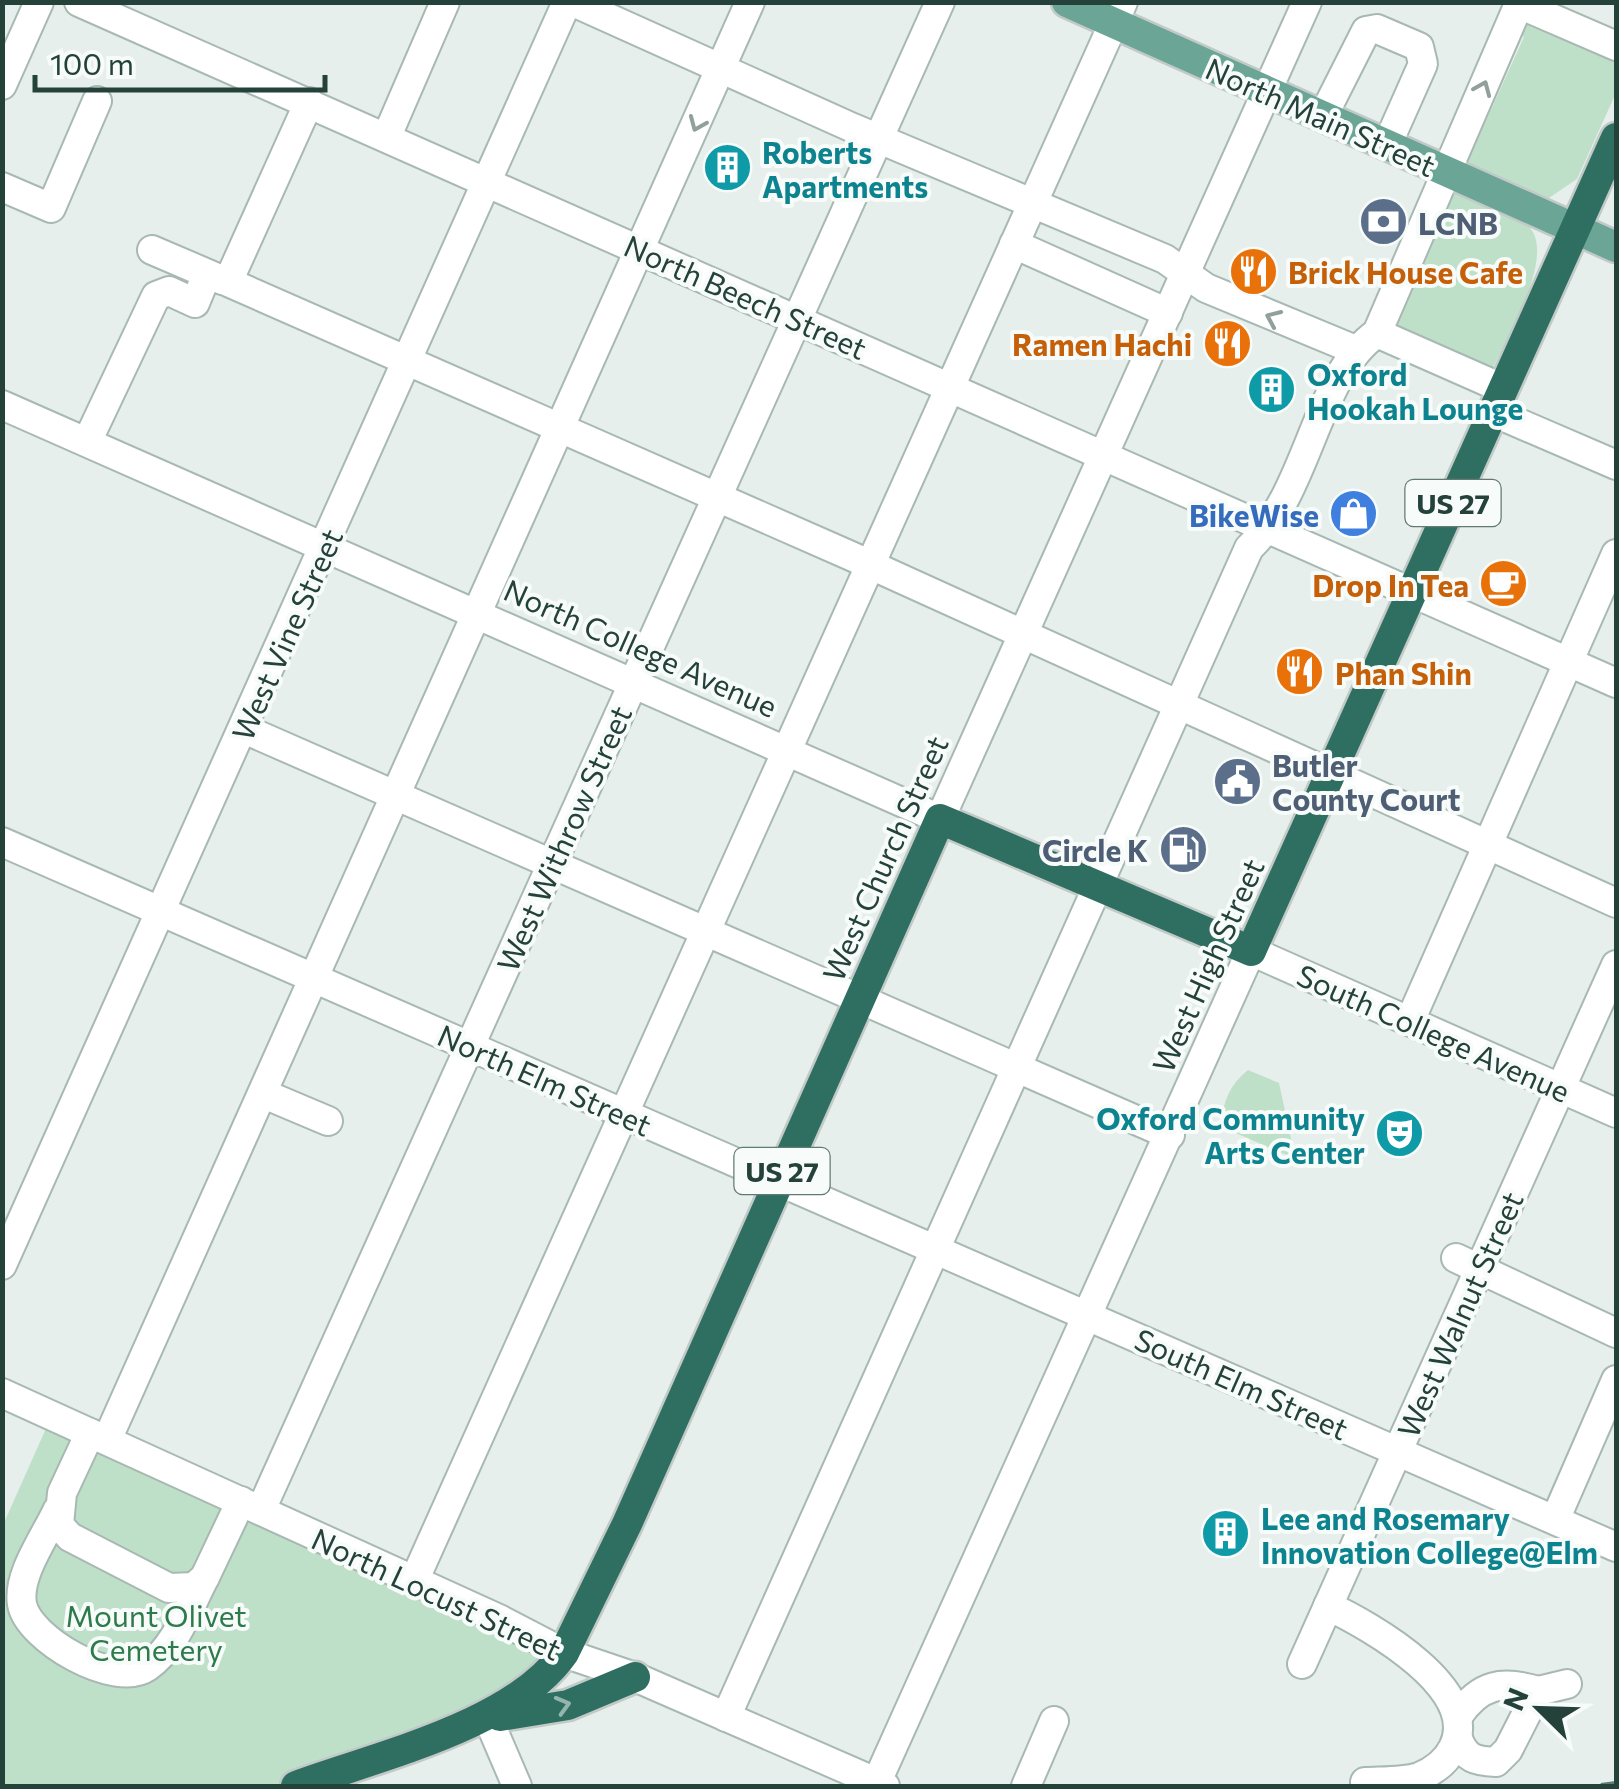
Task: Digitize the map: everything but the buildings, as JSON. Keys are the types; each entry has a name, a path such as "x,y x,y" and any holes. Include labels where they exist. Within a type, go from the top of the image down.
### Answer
{"highway":[{"name":"US 27","path":"1576,229 1616,138"},
{"name":"West High Street","path":"1251,951 1576,229"},
{"name":"North College Avenue","path":"940,819 1101,884 1251,951"},
{"name":"West Church Street","path":"564,1653 627,1524 940,819"},
{"name":"US 27","path":"296,1786 512,1705 564,1653"},
{"path":"487,1716 521,1716 568,1705 636,1677"}],"main road":[{"name":"North Main Street","path":"1067,2 1118,13 1268,92 1616,247"}],"street":[{"path":"2,85 40,2"},
{"name":"North Beech Street","path":"79,2 490,181 1616,684"},
{"path":"387,136 445,2"},
{"path":"570,2 878,139 1032,201 1196,280 1353,349"},
{"name":"West Vine Street","path":"2,1265 570,2"},
{"path":"205,1577 194,1587 169,1588 70,1537 59,1525 57,1511 99,1437 264,1094 750,2"},
{"name":"West Withrow Street","path":"57,1511 24,1582 21,1600 27,1619 40,1635 102,1670 143,1670 166,1652 205,1577 251,1506 470,1046 940,2"},
{"name":"West Church Street","path":"940,819 1168,313 1196,280 1307,2"},
{"path":"726,1717 1250,548 1268,530 1353,349 1376,333 1518,3 1616,46"},
{"path":"414,1581 1118,13"},
{"path":"1323,116 1366,30 1377,29 1420,46 1422,64 1388,145"},
{"path":"2,187 50,208 97,101"},
{"path":"87,442 156,296 168,291 195,303 218,278 309,102"},
{"path":"1014,244 1168,313"},
{"path":"152,250 1024,634 1616,903"},
{"path":"1376,333 1616,464"},
{"name":"North College Avenue","path":"2,405 326,544 940,819"},
{"path":"1410,1021 1571,664 1616,554"},
{"path":"244,729 1170,1135"},
{"name":"North Elm Street","path":"2,842 1087,1316"},
{"name":"South College Avenue","path":"1251,951 1616,1113"},
{"name":"West High Street","path":"879,1785 1251,951"},
{"name":"West Walnut Street","path":"1302,1664 1397,1452 1467,1264 1560,1088 1616,965"},
{"path":"264,1094 328,1121"},
{"path":"1467,1264 1616,1333"},
{"name":"South Elm Street","path":"1087,1316 1616,1547"},
{"path":"1554,1520 1616,1380"},
{"name":"North Locust Street","path":"2,1393 564,1653 636,1677 879,1785"},
{"path":"1328,1606 1395,1645 1451,1696 1463,1752 1475,1761 1496,1762 1508,1750 1538,1691"},
{"path":"1366,1782 1418,1777 1446,1762 1472,1695 1494,1684 1538,1691 1567,1684"},
{"path":"487,1716 518,1786"},
{"path":"1026,1786 1054,1720"}],"green space":[{"path":"1525,20 1616,55 1616,93 1577,179 1549,198 1462,162 1468,149 1474,147 1524,37 1518,33"},
{"path":"1456,191 1511,215 1527,225 1535,237 1537,254 1527,296 1492,370 1396,336 1391,317 1398,320 1445,214 1439,208 1446,194"},
{"path":"1248,1070 1279,1083 1293,1148 1289,1156 1222,1127 1228,1095"},
{"name":"Mount Olivet Cemetery","path":"52,1415 564,1653 550,1672 296,1786 3,1786 3,1525"}],"railway":[{"path":"1601,1786 1616,1784"}],"place":[{"name":"Roberts Apartments","path":"727,168"},
{"name":"LCNB","path":"1383,222"},
{"name":"Brick House Cafe","path":"1253,271"},
{"name":"Ramen Hachi","path":"1227,343"},
{"name":"Oxford Hookah Lounge","path":"1272,390"},
{"name":"BikeWise","path":"1354,514"},
{"name":"Drop In Tea","path":"1504,584"},
{"name":"Phan Shin","path":"1300,672"},
{"name":"Butler County Court","path":"1237,781"},
{"name":"Circle K","path":"1183,849"},
{"name":"Oxford Community Arts Center","path":"1400,1134"},
{"name":"Lee and Rosemary Innovation College@Elm","path":"1226,1534"}]}
